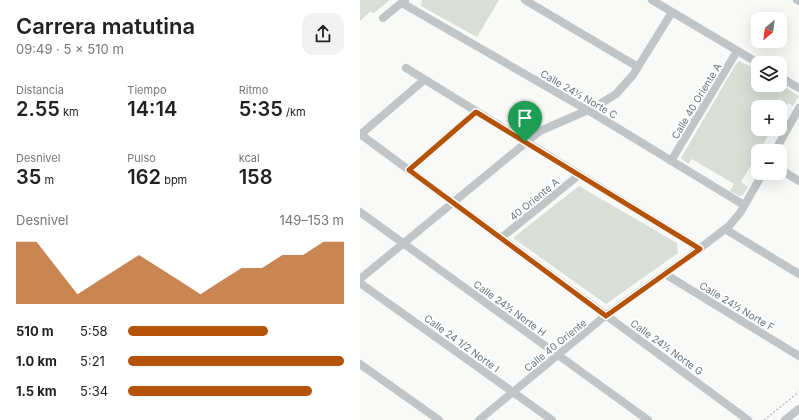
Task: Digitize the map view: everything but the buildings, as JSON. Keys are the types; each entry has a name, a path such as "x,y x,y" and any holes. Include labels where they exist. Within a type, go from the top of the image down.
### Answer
{"street":[{"path":"525,0 638,67"},
{"path":"652,0 751,60"},
{"path":"383,18 404,1"},
{"name":"Calle 24½ Norte C","path":"404,1 744,205"},
{"path":"360,279 540,131 588,111 616,94 638,67 672,12"},
{"name":"Calle 40 Oriente A","path":"671,161 737,51"},
{"path":"406,68 700,249"},
{"path":"360,135 424,80"},
{"path":"787,81 799,88"},
{"path":"779,144 799,108"},
{"path":"409,170 476,112"},
{"name":"Calle 24½ Norte G","path":"360,135 748,420"},
{"path":"787,173 799,181"},
{"name":"40 Oriente A","path":"501,238 579,175"},
{"name":"Calle 40 Oriente","path":"479,420 606,316 700,249 725,229 733,222 759,180"},
{"name":"Calle 24½ Norte H","path":"360,212 648,420"},
{"path":"725,229 799,274"},
{"name":"Calle 24½ Norte F","path":"665,274 799,356"},
{"name":"Calle 24 1/2 Norte I","path":"360,283 552,420"},
{"path":"360,364 438,420"},
{"path":"785,420 799,409"}],"path":[{"path":"764,420 799,392"}],"shaded area":[{"path":"360,0 390,0 374,13 370,12 360,21"},
{"path":"422,0 499,0 477,37 421,6"},
{"path":"739,61 751,67 751,92 787,92 787,88 799,96 793,106 788,103 787,105 787,100 751,100 751,136 768,136 763,144 751,144 751,165 741,182 748,187 743,195 740,196 730,191 734,184 692,159 688,164 681,158"},
{"path":"579,186 677,243 678,253 606,304 513,238"}],"route":[{"path":"476,112 525,142 700,249 606,316 409,170 476,112"}]}
